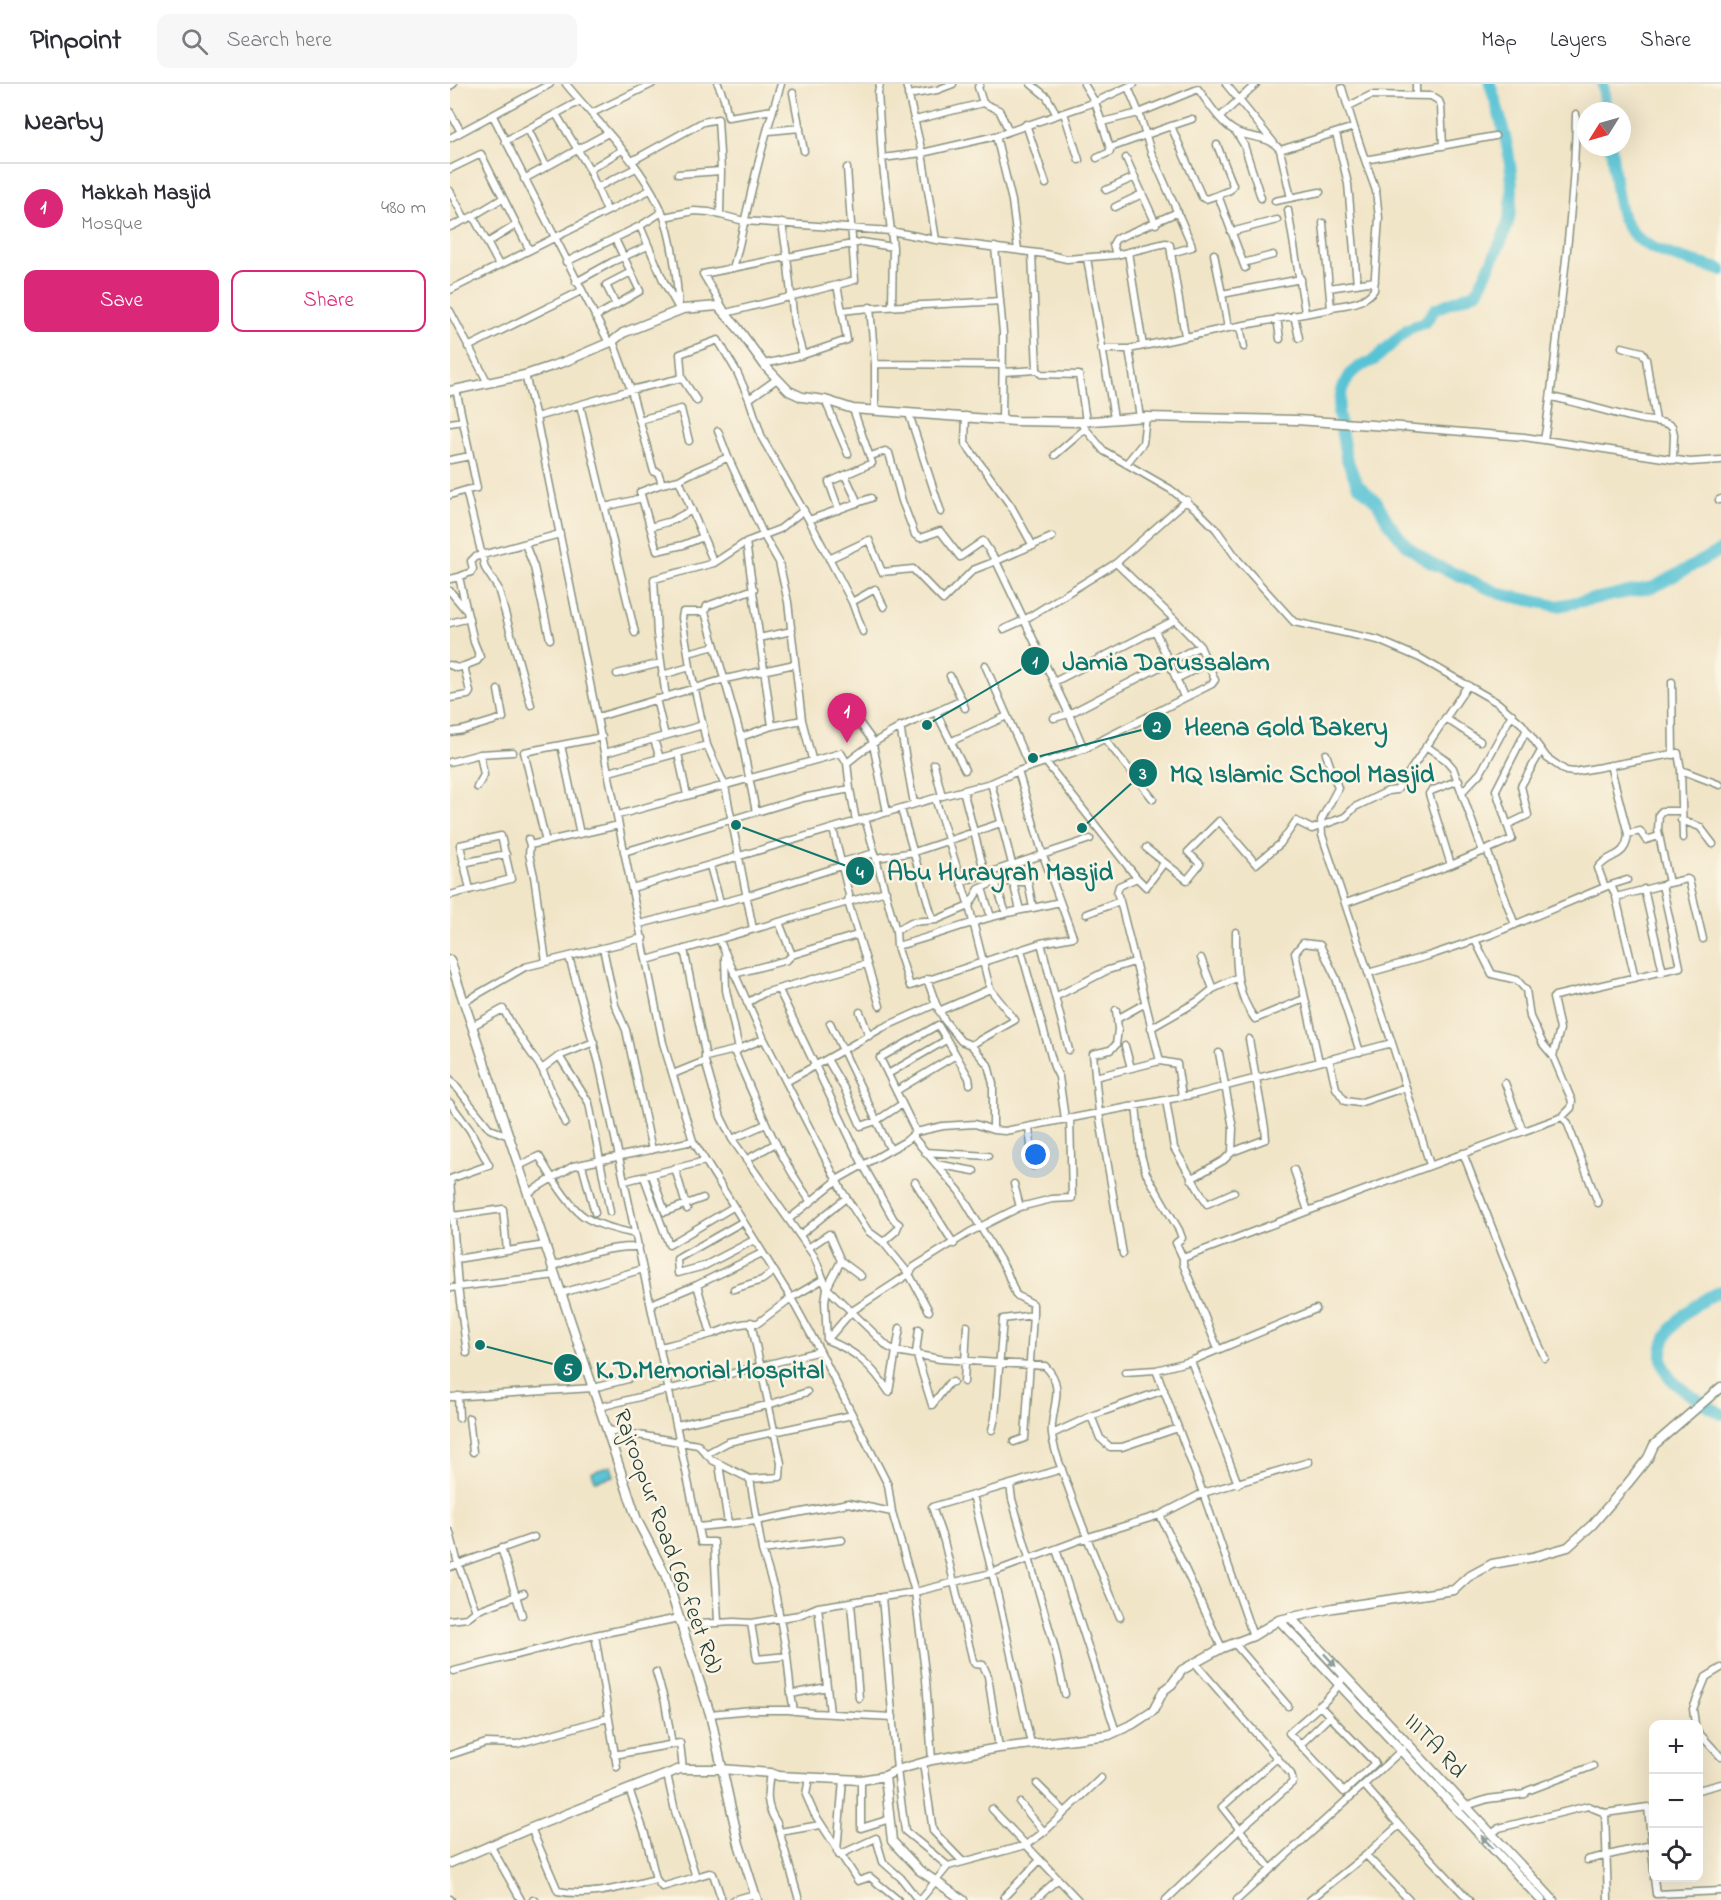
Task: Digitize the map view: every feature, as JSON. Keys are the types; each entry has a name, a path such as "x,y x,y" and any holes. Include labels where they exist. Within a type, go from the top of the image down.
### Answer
{"street":[{"path":"450,138 550,84"},
{"path":"566,84 634,165 663,215 677,282 679,310"},
{"path":"592,113 652,84"},
{"path":"718,84 728,117 773,110"},
{"path":"733,268 781,84"},
{"path":"880,84 878,92 882,158 893,247 892,306"},
{"path":"906,84 922,153 936,240"},
{"path":"908,95 937,90 953,84"},
{"path":"980,84 978,87 983,103"},
{"path":"1084,84 1095,102 1110,148 1110,152 1097,158"},
{"path":"1227,84 1281,150 1291,198"},
{"path":"1220,117 1256,84"},
{"path":"1416,84 1416,95"},
{"path":"1032,85 1047,97 1060,114 1079,160"},
{"path":"882,158 922,153 996,136 1095,102 1131,86 1150,152 1192,248 1172,253"},
{"path":"1102,122 1139,113 1200,87 1220,117 1235,131 1244,145 1261,198"},
{"path":"1101,349 1129,349 1305,312 1327,310 1332,306 1361,302 1368,298 1374,290 1375,281 1379,218 1376,191 1342,88"},
{"path":"794,93 804,151"},
{"path":"1349,106 1371,95 1431,96 1439,101 1443,146"},
{"path":"505,141 580,101"},
{"path":"915,120 983,103 999,110 1009,131"},
{"path":"450,112 461,132"},
{"path":"556,114 589,170 607,212"},
{"path":"1544,440 1551,397 1570,216 1576,114"},
{"path":"493,116 576,282 611,342 631,390 654,472 658,472 662,484"},
{"path":"596,188 703,122 718,119 721,171 720,215"},
{"path":"1110,148 1192,119"},
{"path":"1026,124 1046,184"},
{"path":"1171,126 1202,197 1206,199 1230,190 1233,185 1217,146"},
{"path":"1281,150 1354,127"},
{"path":"769,131 800,128"},
{"path":"528,129 546,166"},
{"path":"1235,131 1274,142"},
{"path":"524,179 608,133"},
{"path":"1336,133 1348,184 1357,284"},
{"path":"996,136 1012,201 1018,250"},
{"path":"1365,160 1496,136"},
{"path":"589,170 622,150"},
{"path":"450,169 481,154 529,249"},
{"path":"1126,158 1156,224"},
{"path":"726,313 855,280 847,168"},
{"path":"678,174 721,171"},
{"path":"1106,190 1135,177"},
{"path":"450,290 650,190"},
{"path":"450,191 465,219"},
{"path":"1275,201 1320,192"},
{"path":"1115,207 1142,194"},
{"path":"1218,195 1244,266 1274,255"},
{"path":"450,227 503,198"},
{"path":"1288,210 1305,312"},
{"path":"566,262 663,215 694,211 744,221 891,231 936,240 1018,250 1067,259 1116,255 1166,243 1170,245 1172,253 1185,336"},
{"path":"1116,255 1113,244 1116,239 1156,224 1178,212"},
{"path":"473,216 499,265"},
{"path":"1231,232 1277,220"},
{"path":"782,223 794,323 803,355"},
{"path":"1323,223 1332,306"},
{"path":"487,243 516,225"},
{"path":"640,226 664,282 679,310"},
{"path":"595,317 640,291 615,239"},
{"path":"893,247 862,242 703,274 726,313 764,364 789,391 802,397 825,400 853,409 1084,424 1113,418 1143,417 1296,420 1463,431 1544,440 1690,462 1721,460"},
{"path":"576,282 648,246"},
{"path":"995,247 1002,333 1002,420"},
{"path":"1128,252 1143,346"},
{"path":"1032,253 1037,370"},
{"path":"1214,254 1228,328"},
{"path":"1088,258 1113,418"},
{"path":"616,304 606,285 631,272"},
{"path":"1222,294 1301,279"},
{"path":"1329,288 1375,281"},
{"path":"764,364 803,355 847,340 837,285"},
{"path":"468,347 581,291"},
{"path":"842,311 870,307 999,301"},
{"path":"450,495 477,488 462,421 452,390 525,375 611,342 623,333 679,310 718,306 726,313"},
{"path":"870,307 875,364 875,411"},
{"path":"450,311 488,383"},
{"path":"1294,315 1299,338"},
{"path":"1277,318 1280,339"},
{"path":"1240,326 1244,347"},
{"path":"697,401 682,378 680,354 718,340 737,372 762,438 804,510 852,602 863,632"},
{"path":"1622,347 1642,352 1646,359 1656,421"},
{"path":"1126,464 1143,443 1143,417 1129,349"},
{"path":"875,364 1037,370 1041,374 1079,375 1084,424 1104,451 1187,500 1216,529 1238,560 1294,622 1378,640 1420,658 1468,685 1512,714 1547,759 1570,772 1679,754 1683,838"},
{"path":"525,375 536,417 584,659 598,717 663,1043 693,1142 791,1298 888,1485 892,1512 915,1592 926,1680 932,1760"},
{"path":"536,417 682,378"},
{"path":"749,399 777,378"},
{"path":"1551,397 1588,404 1641,420 1666,422 1672,426 1674,434 1673,460"},
{"path":"825,400 848,454"},
{"path":"580,405 635,633"},
{"path":"639,420 681,409 688,441"},
{"path":"839,510 829,482 872,464 853,409"},
{"path":"909,414 941,512"},
{"path":"966,416 965,443 1011,507 1034,546"},
{"path":"450,423 462,421"},
{"path":"1055,455 1084,424"},
{"path":"718,431 764,536 779,562 792,631 802,720 812,759"},
{"path":"871,456 885,451 889,453 902,501 915,535 920,538 940,531 960,557 983,541 996,561 1083,748"},
{"path":"450,460 470,456"},
{"path":"703,537 683,545 657,551 640,492 679,480 698,469 728,457"},
{"path":"845,475 858,503"},
{"path":"679,480 714,563"},
{"path":"465,490 485,568 498,588 531,705"},
{"path":"605,507 642,498"},
{"path":"809,520 871,498"},
{"path":"1004,629 1024,620 1116,564 1187,500"},
{"path":"650,527 671,521 692,510"},
{"path":"666,697 657,634 654,579 714,563 746,542 780,529 804,510"},
{"path":"450,579 471,572 471,561 475,557 482,557 560,534"},
{"path":"829,559 869,540 882,572 914,569 943,600 973,570 1052,537"},
{"path":"746,542 772,726"},
{"path":"525,544 534,567 550,639"},
{"path":"632,888 992,783 1029,766 1105,739 1214,682 1200,646 1116,564"},
{"path":"450,665 457,668 480,660 459,577"},
{"path":"754,589 707,606 705,612 741,737 756,812"},
{"path":"852,602 875,589 884,608"},
{"path":"450,591 468,615"},
{"path":"705,612 683,612 682,618 707,745 725,786 753,929"},
{"path":"450,623 468,615"},
{"path":"1054,682 1174,620"},
{"path":"1155,630 1184,697"},
{"path":"759,638 792,631"},
{"path":"688,653 715,646"},
{"path":"1054,718 1069,714 1200,646"},
{"path":"617,674 661,663"},
{"path":"1176,679 1208,663"},
{"path":"598,717 725,679 795,664"},
{"path":"985,665 1029,766"},
{"path":"450,698 470,694 464,666"},
{"path":"662,675 690,667"},
{"path":"950,676 966,708"},
{"path":"1672,682 1673,755"},
{"path":"1146,848 1187,880 1200,864 1188,852 1219,821 1256,864 1280,844 1296,821 1312,829 1345,817 1355,807 1388,791 1397,790 1468,685"},
{"path":"450,732 503,718 498,690"},
{"path":"656,699 665,736"},
{"path":"847,763 872,743 900,726 962,700"},
{"path":"936,712 965,770"},
{"path":"1463,791 1477,779 1512,714"},
{"path":"952,741 1007,716"},
{"path":"1445,718 1480,741"},
{"path":"741,737 772,726 802,720"},
{"path":"858,721 872,740 887,812"},
{"path":"605,753 703,725"},
{"path":"900,726 914,804"},
{"path":"1346,903 1511,841 1512,837 1496,793 1496,787 1526,731"},
{"path":"546,842 524,752 602,737"},
{"path":"1105,739 1153,799"},
{"path":"654,740 660,758"},
{"path":"561,745 580,834"},
{"path":"609,772 707,745"},
{"path":"1426,746 1450,763 1459,780 1515,924"},
{"path":"1507,825 1528,815 1521,786 1541,751"},
{"path":"450,762 480,754 513,752"},
{"path":"618,815 725,786 812,759 841,753 847,763 856,821"},
{"path":"477,787 484,775 480,754"},
{"path":"678,754 687,795"},
{"path":"1326,754 1338,788 1321,820 1322,836 1392,1043 1430,1165"},
{"path":"1045,761 1146,887 1164,862"},
{"path":"934,764 947,840 969,906 990,989 1015,1020 971,1046"},
{"path":"1610,765 1628,834 1624,850 1599,866 1616,897 1635,978"},
{"path":"1681,770 1720,785"},
{"path":"865,819 886,891 896,931 897,946 910,986 1021,950 1073,937 1043,855 1018,771"},
{"path":"1451,865 1429,794 1431,791 1459,780"},
{"path":"992,783 1012,864"},
{"path":"624,852 803,798 850,789"},
{"path":"963,790 986,874"},
{"path":"901,809 933,920"},
{"path":"1553,1056 1560,1029 1555,1010 1555,996 1680,967 1659,836 1660,813 1681,811"},
{"path":"1681,820 1700,827 1713,844"},
{"path":"640,924 747,896 841,864 875,856 914,852 1001,823"},
{"path":"546,962 529,842 546,842 619,825"},
{"path":"833,829 849,894 848,902 880,1006"},
{"path":"1628,834 1640,831 1646,840 1659,836"},
{"path":"450,895 470,890 511,879 501,836 460,845 470,890"},
{"path":"962,882 1089,839"},
{"path":"463,863 507,855"},
{"path":"710,866 720,902"},
{"path":"1137,878 1119,886 1117,893 1160,1061"},
{"path":"1616,897 1687,879 1704,939"},
{"path":"1368,973 1475,940 1627,880"},
{"path":"896,931 910,922 933,920 969,906 973,897 982,888 995,882 1028,882 1033,908"},
{"path":"995,882 1006,913"},
{"path":"1013,882 1020,910"},
{"path":"982,888 991,917"},
{"path":"1644,890 1663,972"},
{"path":"647,960 886,891"},
{"path":"1086,914 1120,901"},
{"path":"897,946 933,937 991,917 1060,902"},
{"path":"779,922 792,955"},
{"path":"1236,932 1236,978 1248,1010 1255,1019 1304,999"},
{"path":"734,974 787,960 792,955 857,935"},
{"path":"464,1002 525,967 643,938"},
{"path":"719,939 764,1039 846,1198 868,1232 883,1242 909,1274 929,1311"},
{"path":"1183,1258 1562,1117 1571,1108 1572,1101 1553,1056 1543,1044 1530,1017 1526,990 1517,980 1492,974 1475,940"},
{"path":"1319,1062 1296,953 1299,946 1304,943 1320,945 1336,978 1360,1052"},
{"path":"1041,944 1069,1050"},
{"path":"603,948 615,1005 626,1030 652,1150"},
{"path":"684,950 705,1061 721,1116 732,1139 814,1256 827,1288 888,1347 896,1351 965,1361 1045,1366 1052,1372 1058,1395 1052,1434 1085,1538 1120,1617"},
{"path":"827,1340 852,1311 981,1226 1020,1207 1052,1199 1072,1197 1068,1119 1059,1077 1054,1067 1021,950"},
{"path":"725,956 726,990 739,1048"},
{"path":"569,957 594,1041 701,1542 714,1542 718,1622"},
{"path":"1201,958 1213,988"},
{"name":"Rajroopur Road (60 feet Rd)","path":"450,960 454,984 464,1002 638,1520 665,1574 681,1622 710,1714 739,1844 756,1897"},
{"path":"1055,997 1108,970 1134,962"},
{"path":"747,1003 764,993 866,964"},
{"path":"1151,1028 1198,1001 1213,988 1236,978"},
{"path":"927,979 938,1008 961,1041 971,1046 988,1065 993,1084 993,1130"},
{"path":"786,1082 869,1036 990,989"},
{"path":"779,990 863,1165 894,1220 899,1224 896,1231 883,1242"},
{"path":"1117,1019 1144,1004"},
{"path":"472,1026 503,1009 542,1069 566,1123"},
{"path":"1116,1010 1116,1045 1110,1050 1093,1054 1098,1113 1123,1254"},
{"path":"860,1012 869,1036"},
{"path":"830,1023 890,1149"},
{"path":"970,1084 969,1078 938,1025 880,1058 915,1135 925,1151 959,1191 1006,1270 1016,1294 1033,1304 1025,1438 1014,1442"},
{"path":"674,1074 705,1061 706,1057 764,1039"},
{"path":"1191,1179 1224,1160 1232,1152 1266,1139 1249,1039"},
{"path":"888,1074 946,1040"},
{"path":"542,1069 559,1056 594,1041"},
{"path":"789,1219 837,1180 915,1135 943,1126 975,1124 1005,1131 1029,1127 1166,1100 1392,1043"},
{"path":"1125,1046 1131,1068"},
{"path":"739,1048 735,1053 766,1124 797,1183 811,1202"},
{"path":"1219,1053 1233,1128 1232,1152"},
{"path":"896,1091 956,1055"},
{"path":"559,1056 589,1103 610,1212"},
{"path":"827,1059 845,1090 861,1126 876,1121 902,1104"},
{"path":"1329,1059 1336,1088 1345,1101 1359,1103 1406,1087"},
{"path":"1095,1077 1160,1061 1177,1064 1182,1096"},
{"path":"450,1079 490,1129 509,1137"},
{"path":"1505,1083 1523,1131"},
{"path":"1166,1100 1174,1148 1207,1204 1234,1192"},
{"path":"1136,1105 1141,1155 1146,1173 1179,1230 1182,1238 1176,1243 1218,1348"},
{"path":"451,1106 470,1130 489,1165 450,1179 458,1287 466,1353"},
{"path":"1562,1117 1568,1122 1598,1203"},
{"path":"732,1139 766,1124"},
{"path":"1029,1127 1033,1166"},
{"path":"528,1193 573,1166 693,1142"},
{"path":"746,1160 776,1143"},
{"path":"925,1151 988,1156"},
{"path":"1463,1153 1529,1323 1545,1358"},
{"path":"519,1166 539,1156 552,1179 584,1217 635,1234"},
{"path":"624,1181 705,1161"},
{"path":"936,1164 974,1171"},
{"path":"582,1165 595,1213"},
{"path":"675,1168 687,1207"},
{"path":"1294,1170 1308,1211"},
{"path":"652,1174 665,1212 687,1207 703,1197"},
{"path":"644,1176 669,1245 733,1207"},
{"path":"915,1182 954,1244"},
{"path":"1014,1184 1020,1207"},
{"path":"800,1235 846,1198"},
{"path":"453,1216 503,1209 507,1251"},
{"path":"742,1222 676,1259 678,1273 704,1266 753,1240"},
{"path":"808,1248 829,1234 841,1261 861,1276"},
{"path":"456,1259 546,1245"},
{"path":"553,1266 604,1249 622,1246 639,1247"},
{"path":"651,1304 697,1285 762,1252"},
{"path":"827,1340 825,1302 827,1288 841,1261"},
{"path":"562,1293 643,1269"},
{"path":"734,1289 762,1280 774,1271"},
{"path":"450,1288 556,1275"},
{"path":"660,1347 711,1334 732,1326 758,1323 791,1298 822,1280"},
{"path":"697,1285 711,1334"},
{"path":"1125,1372 1156,1370 1191,1360 1316,1309"},
{"path":"992,1430 995,1418 1003,1319 1033,1315"},
{"path":"608,1430 698,1445 712,1460 750,1479 780,1477 781,1462 751,1322"},
{"path":"964,1382 967,1326"},
{"path":"827,1340 848,1348 874,1369 889,1392 900,1328"},
{"path":"919,1329 915,1353 932,1405 949,1383 953,1382"},
{"path":"600,1407 820,1351"},
{"path":"1191,1360 1238,1484"},
{"path":"1156,1370 1203,1493 1252,1636"},
{"path":"450,1397 593,1388 628,1379"},
{"path":"450,1863 531,1828 683,1769 722,1769 770,1773 778,1776 861,1780 885,1776 897,1770 932,1760 999,1748 1109,1735 1134,1724 1153,1711 1164,1690 1172,1684 1182,1670 1222,1648 1252,1636 1279,1620 1333,1608 1454,1590 1468,1577 1492,1564 1533,1557 1568,1547 1593,1524 1628,1483 1648,1458 1654,1445 1721,1387"},
{"path":"1052,1434 1091,1416 1164,1390"},
{"path":"677,1425 768,1404 807,1392"},
{"path":"458,1396 459,1418"},
{"path":"706,1454 728,1442 852,1414"},
{"path":"1091,1416 1100,1438 1110,1448 1122,1447 1178,1428"},
{"path":"468,1418 473,1452"},
{"path":"454,1671 595,1635 681,1622 751,1623 818,1608 915,1592 991,1573 1085,1538 1160,1515 1203,1493 1309,1462"},
{"path":"719,1464 728,1523"},
{"path":"999,1748 988,1676 983,1665 975,1664 973,1661 944,1540 932,1507 1062,1469"},
{"path":"750,1479 762,1550 771,1575 780,1618 795,1711"},
{"path":"1010,1485 1054,1645 1065,1694"},
{"path":"973,1495 1031,1744"},
{"path":"698,1527 756,1521 848,1503 892,1512"},
{"path":"1160,1515 1222,1648"},
{"path":"450,1532 458,1564 476,1611"},
{"path":"450,1567 534,1537"},
{"path":"762,1550 842,1540"},
{"path":"501,1548 522,1615"},
{"path":"1056,1549 1116,1732"},
{"path":"450,1620 466,1618 476,1611 524,1593"},
{"path":"882,1597 897,1770 905,1831 948,1866"},
{"path":"851,1603 859,1698"},
{"path":"818,1608 830,1713"},
{"name":"IIITA Rd","path":"1290,1617 1344,1675 1405,1747 1508,1858 1553,1900"},
{"name":"IIITA Rd","path":"1279,1620 1339,1686 1405,1747"},
{"path":"751,1623 757,1659 787,1656"},
{"path":"595,1635 616,1767"},
{"path":"1235,1644 1288,1706"},
{"path":"1166,1900 1293,1782 1291,1774 1194,1662"},
{"path":"1694,1720 1693,1710 1706,1677 1721,1668"},
{"path":"656,1672 665,1702 672,1745"},
{"path":"1319,1705 1375,1762 1344,1792 1289,1733 1339,1686 1344,1675"},
{"path":"791,1694 827,1687"},
{"path":"710,1714 751,1710 892,1717"},
{"path":"1300,1744 1330,1716"},
{"path":"450,1755 486,1743 517,1744 608,1718"},
{"path":"1703,1736 1721,1757"},
{"path":"614,1755 680,1743 683,1769"},
{"path":"1237,1900 1405,1747"},
{"path":"1271,1869 1222,1807 1277,1758"},
{"path":"922,1763 933,1831 963,1862"},
{"path":"1462,1808 1488,1799 1525,1794 1527,1791 1593,1766"},
{"path":"770,1773 766,1798 780,1832 799,1900"},
{"path":"667,1774 675,1811 696,1877"},
{"path":"885,1776 892,1841 919,1870 963,1900"},
{"path":"809,1778 806,1795 820,1825 858,1881 870,1877 898,1900"},
{"path":"838,1853 876,1839 883,1862 901,1878 919,1900 948,1866 1026,1845 1044,1832 1101,1778"},
{"path":"838,1853 843,1780"},
{"path":"861,1780 861,1828 890,1819"},
{"path":"1037,1784 1065,1812"},
{"path":"1703,1789 1721,1784"},
{"path":"1364,1785 1469,1900"},
{"path":"629,1789 645,1834 656,1879 662,1887 709,1873 713,1874 722,1900"},
{"path":"1020,1803 1044,1832"},
{"path":"1492,1834 1499,1828 1588,1806 1605,1813 1649,1806"},
{"name":"IIITA Rd","path":"1462,1808 1492,1834 1541,1900"},
{"path":"992,1809 1073,1898"},
{"path":"1605,1813 1608,1900"},
{"path":"780,1832 820,1825"},
{"path":"1310,1900 1399,1825"},
{"path":"531,1828 558,1891 570,1893 613,1889 656,1879"},
{"path":"490,1845 521,1900"},
{"path":"1587,1860 1649,1845"},
{"path":"1366,1855 1408,1900"},
{"path":"1004,1897 1040,1860"},
{"path":"1035,1900 1058,1879"},
{"path":"1654,1882 1656,1894 1721,1891"},
{"path":"733,1900 756,1897"}],"water":[{"path":"611,1466 614,1476 595,1481 592,1472"}],"waterway":[{"path":"1490,84 1509,156 1512,194 1506,229 1477,292 1435,309 1425,322 1408,329 1374,360 1351,373 1342,389 1338,412 1346,457 1357,484 1377,502 1388,522 1406,545 1429,562 1501,594 1557,606 1654,587 1721,550"},
{"path":"1603,84 1605,102"},
{"path":"1612,156 1621,212 1627,226 1637,237 1662,252 1721,270"},
{"path":"1721,1291 1685,1313 1667,1336 1662,1348 1662,1362 1673,1381 1721,1414"}],"place":[{"name":"Jamia Darussalam","path":"927,725"},
{"name":"Makkah Masjid","path":"847,743"},
{"name":"Heena Gold Bakery","path":"1033,758"},
{"name":"Abu Hurayrah Masjid","path":"736,825"},
{"name":"MQ Islamic School Masjid","path":"1082,828"},
{"name":"K.D.Memorial Hospital","path":"480,1345"}]}
